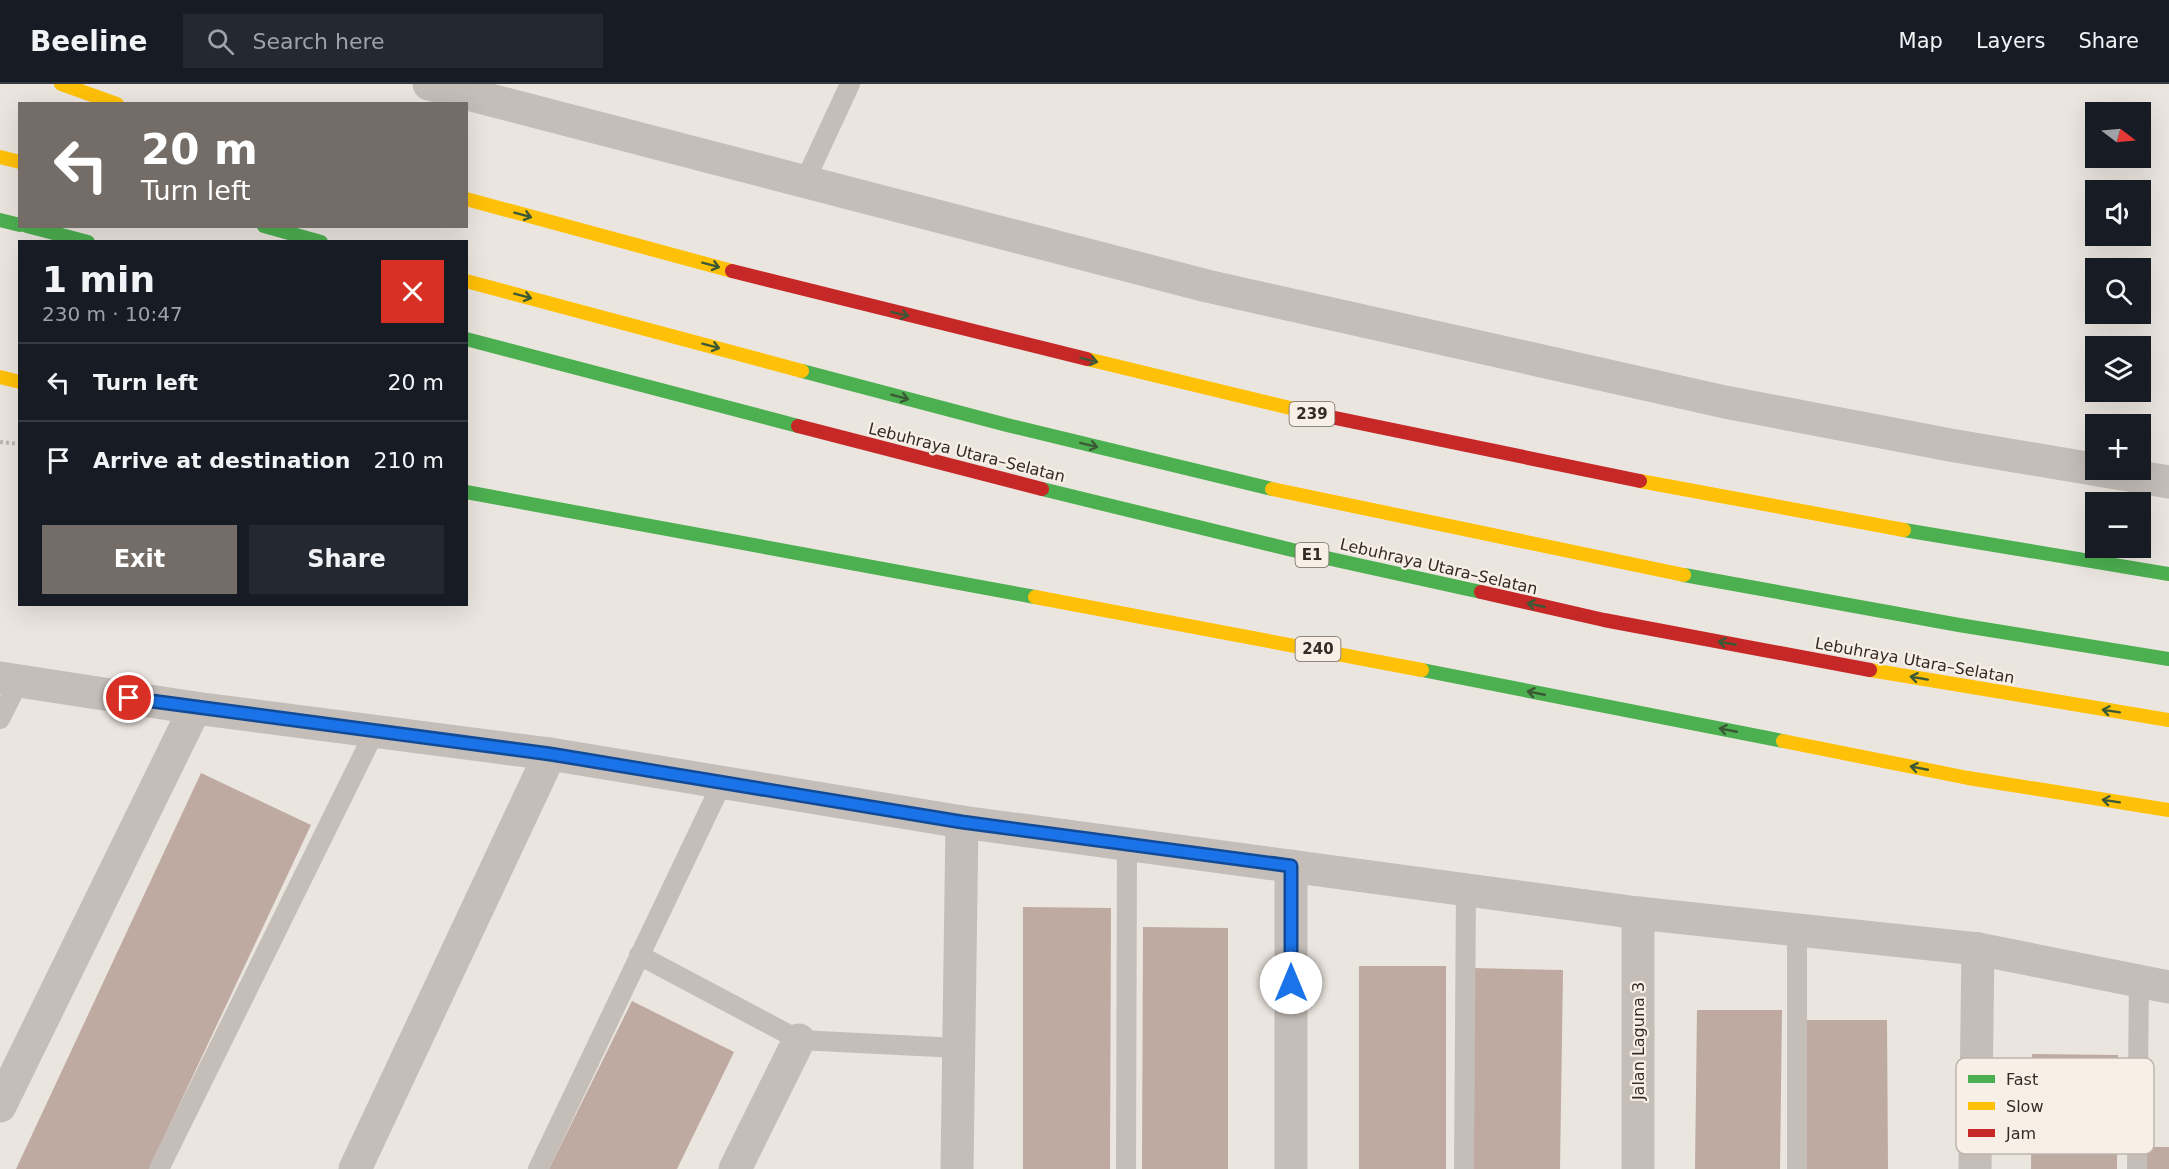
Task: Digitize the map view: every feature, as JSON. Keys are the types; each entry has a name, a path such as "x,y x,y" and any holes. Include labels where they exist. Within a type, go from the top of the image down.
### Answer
{"main road":[{"path":"61,84 111,102"},
{"path":"0,157 18,162"},
{"name":"239","path":"468,200 816,293 1348,422 1644,482 2011,550 2169,574"},
{"path":"0,220 18,224"},
{"path":"35,228 80,240"},
{"path":"271,228 314,240"},
{"path":"468,281 982,419 1330,503 1616,563 1996,632 2169,659"},
{"name":"Lebuhraya Utara–Selatan","path":"468,340 1002,478 1313,555 1604,620 1985,691 2169,720"},
{"path":"0,377 18,382"},
{"name":"240","path":"468,492 1288,643 1968,778 2169,810"}],"street":[{"path":"429,84 1207,286 1714,399 1950,445 2169,482"},
{"path":"9,679 195,708 550,754 962,822 1638,913 1978,949 2154,984"},
{"path":"0,1106 195,708"},
{"path":"355,1169 550,754"},
{"path":"957,1169 962,822"},
{"path":"1291,866 1291,1169"},
{"name":"Jalan Laguna 3","path":"1638,913 1638,1169"},
{"path":"1977,1058 1978,949"},
{"path":"735,1169 799,1040"},
{"path":"1975,1154 1975,1169"}],"lane":[{"path":"804,183 850,84"},
{"path":"0,719 9,679"},
{"path":"159,1169 375,731"},
{"path":"538,1169 722,783"},
{"path":"1126,1169 1127,844"},
{"path":"1464,1169 1466,890"},
{"path":"1797,930 1797,1169"},
{"path":"639,955 799,1040 958,1048"},
{"path":"2147,1058 2154,984"},
{"path":"2137,1169 2138,1154"}],"path":[{"path":"0,442 18,444"}],"building":[{"path":"201,773 311,825 149,1169 16,1169"},
{"path":"1023,907 1111,908 1110,1169 1023,1169"},
{"path":"1143,927 1228,928 1228,1169 1142,1169"},
{"path":"1359,966 1446,966 1446,1169 1359,1169"},
{"path":"1472,968 1563,970 1560,1169 1469,1169"},
{"path":"632,1001 734,1052 677,1169 549,1169"},
{"path":"1697,1010 1782,1010 1780,1169 1695,1169"},
{"path":"1801,1020 1887,1020 1888,1169 1801,1169"},
{"path":"2032,1054 2118,1055 2118,1058 2032,1058"},
{"path":"2154,1147 2169,1147 2169,1169 2144,1169 2145,1154 2154,1154"},
{"path":"2031,1154 2117,1154 2117,1169 2031,1169"}],"traffic: fast":[{"path":"0,220 18,224"},
{"path":"35,228 80,240"},
{"path":"271,228 314,240"},
{"path":"468,340 798,426"},
{"path":"802,371 1007,425 1272,489"},
{"path":"1042,489 1313,555 1481,592"},
{"path":"468,492 1035,597"},
{"path":"1904,530 2169,574"},
{"path":"1684,575 1959,625 2169,659"},
{"path":"1422,670 1783,741"}],"traffic: slow":[{"path":"61,84 111,102"},
{"path":"0,157 18,162"},
{"path":"468,200 732,271"},
{"path":"468,282 802,371"},
{"path":"1087,359 1311,413"},
{"path":"0,377 18,382"},
{"path":"1640,481 1904,530"},
{"path":"1272,489 1684,575"},
{"path":"1035,597 1422,670"},
{"path":"1870,670 2169,720"},
{"path":"1783,741 1968,778 2169,810"}],"traffic: jam":[{"path":"732,271 1087,359"},
{"path":"1311,413 1640,481"},
{"path":"798,426 1042,489"},
{"path":"1481,592 1604,620 1870,670"}],"route":[{"path":"129,698 550,754 962,822 1291,866 1291,983"}]}
